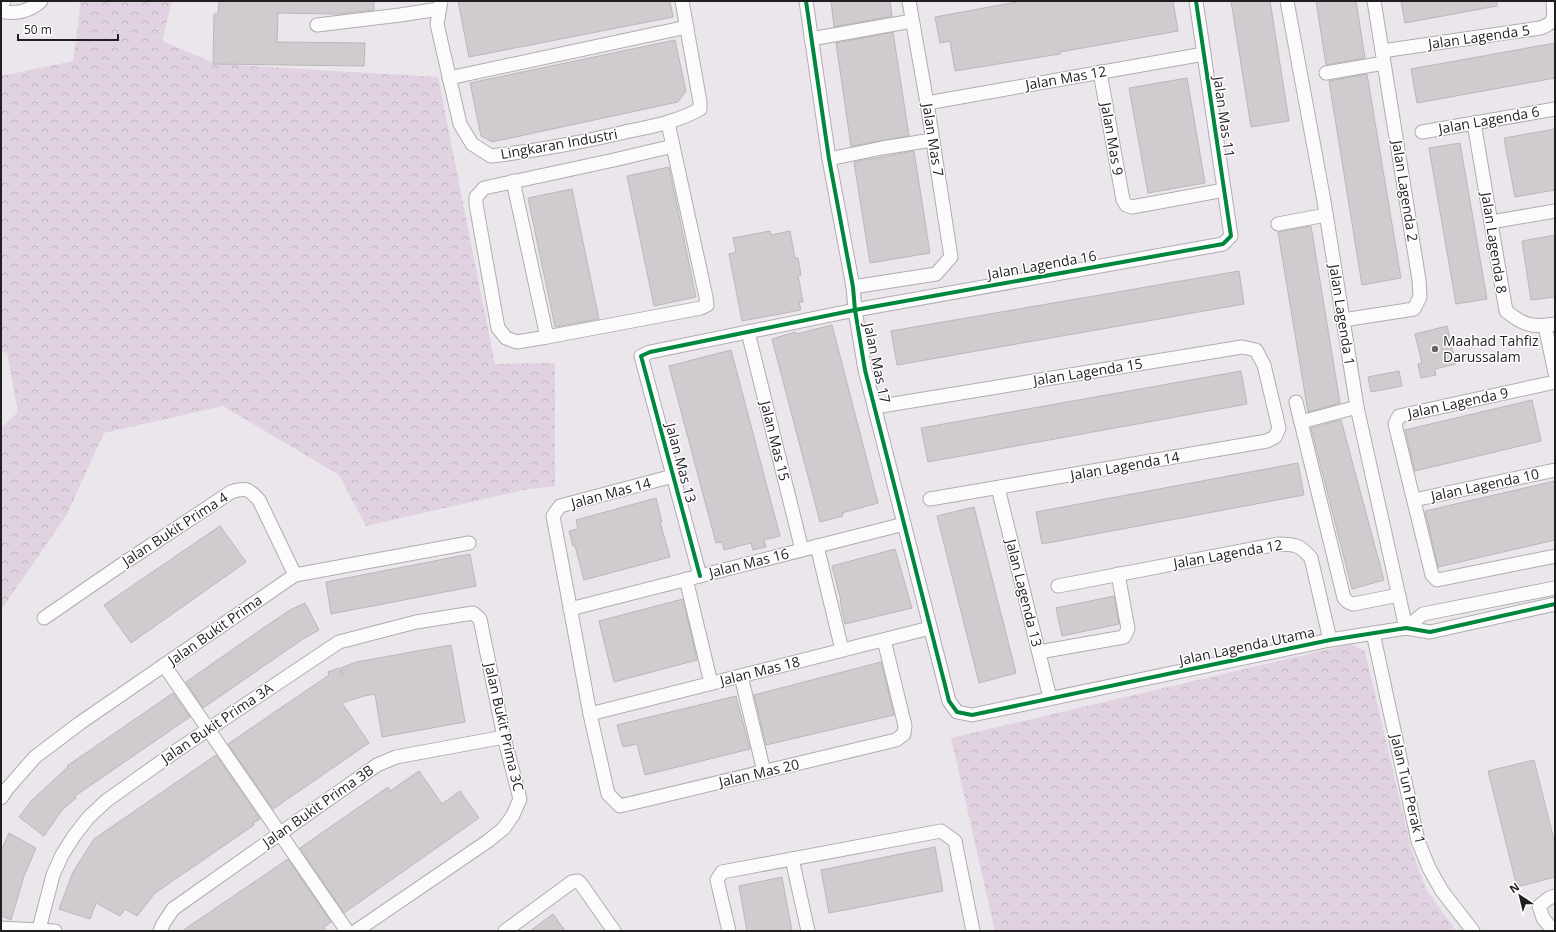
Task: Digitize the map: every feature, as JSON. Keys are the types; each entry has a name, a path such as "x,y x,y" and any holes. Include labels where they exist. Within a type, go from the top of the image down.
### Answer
{"street":[{"path":"1,11 8,14 23,11 41,1"},
{"path":"449,78 687,27 682,1"},
{"name":"Jalan Mas 17","path":"806,1 829,159 853,287 855,310 865,370 949,701"},
{"name":"Jalan Mas 7","path":"853,287 936,274 952,257 909,1"},
{"name":"Jalan Mas 11","path":"1196,1 1231,236"},
{"name":"Jalan Lagenda 1","path":"1287,1 1326,215 1357,407 1406,628"},
{"name":"Jalan Lagenda 2","path":"1342,320 1414,309 1420,297 1419,280 1374,1"},
{"name":"Jalan Lagenda 5","path":"1383,57 1545,27 1553,22 1553,1"},
{"path":"317,25 440,5"},
{"name":"Lingkaran Industri","path":"440,5 437,24 460,124 472,144 491,156 536,151 668,123 700,109 687,27"},
{"path":"811,39 912,21"},
{"name":"Jalan Mas 12","path":"927,103 1204,54"},
{"path":"1326,73 1383,57"},
{"name":"Jalan Mas 9","path":"1100,72 1123,200 1126,205 1132,207 1224,190"},
{"name":"Jalan Lagenda 6","path":"1422,132 1555,109"},
{"path":"668,123 673,146 707,305 701,308 517,342 506,338 498,328 476,197 484,188 673,146"},
{"name":"Jalan Lagenda 8","path":"1474,123 1506,311 1518,320 1529,325 1550,325"},
{"path":"829,159 882,148 932,140"},
{"path":"513,181 547,337"},
{"path":"1491,222 1555,211"},
{"path":"1278,224 1326,215"},
{"name":"Jalan Lagenda 16","path":"641,356 650,352 855,310 1223,244 1231,236"},
{"path":"1550,325 1555,373"},
{"name":"Jalan Mas 15","path":"748,332 802,550"},
{"name":"Jalan Lagenda 15","path":"874,408 1242,347 1256,350 1264,365 1271,394"},
{"name":"Jalan Mas 13","path":"641,356 700,576"},
{"name":"Jalan Lagenda 9","path":"1414,500 1395,424 1398,416 1555,382"},
{"name":"Jalan Lagenda 14","path":"930,500 1267,442 1275,437 1279,428 1271,394"},
{"path":"1296,402 1344,598 1353,604 1399,595"},
{"path":"1300,422 1357,407"},
{"name":"Jalan Lagenda 10","path":"1414,500 1555,470"},
{"name":"Jalan Mas 14","path":"570,608 553,516 560,506 673,476"},
{"name":"Jalan Bukit Prima 4","path":"44,618 231,492 242,488 251,491 259,500 295,575"},
{"name":"Jalan Lagenda 13","path":"998,488 1050,698"},
{"path":"1414,500 1432,575 1437,580 1555,556"},
{"name":"Jalan Mas 16","path":"570,608 904,524"},
{"name":"Jalan Bukit Prima","path":"1,798 35,757 164,665 295,575 469,543"},
{"name":"Jalan Lagenda 12","path":"1058,586 1278,544 1292,544 1303,549 1311,558 1330,640"},
{"path":"817,546 842,650"},
{"path":"1039,652 1124,637 1128,629 1118,574"},
{"path":"686,579 711,683"},
{"name":"Jalan Lagenda Utama","path":"1406,628 1423,614 1555,588"},
{"name":"Jalan Lagenda Utama","path":"949,701 957,712 972,715 1330,640 1406,628 1430,632 1555,604"},
{"path":"570,608 590,714"},
{"name":"Jalan Bukit Prima 3A","path":"39,929 53,875 62,855 88,818 106,801 277,682 339,642 416,622 473,613"},
{"name":"Jalan Bukit Prima 3C","path":"356,931 488,842 504,828 513,815 520,799 504,736 480,619 473,613"},
{"name":"Jalan Mas 18","path":"590,714 930,628"},
{"name":"Jalan Tun Perak 1","path":"1373,634 1418,841 1429,868 1442,891 1473,931"},
{"name":"Jalan Mas 20","path":"590,714 608,794 620,806 896,740 904,734 905,726 884,640"},
{"path":"164,665 347,931"},
{"path":"741,676 764,772"},
{"name":"Jalan Bukit Prima 3B","path":"160,931 173,909 377,764 387,760 504,736"},
{"path":"729,931 717,880 722,872 941,831 955,841 973,931"},
{"path":"792,859 808,931"},
{"path":"505,931 572,882 578,881 614,931"},
{"path":"1553,931 1543,918 1539,906 1549,898 1555,896"},
{"path":"1,928 55,931"}],"green space":[{"path":"80,1 172,1 162,41 216,64 438,77 495,364 555,363 555,486 523,490 366,526 339,475 223,406 104,433 66,516 1,610 1,428 18,412 7,352 1,353 1,76 73,61"},
{"path":"1351,644 1365,651 1411,848 1426,889 1456,931 995,931 951,738"}],"building":[{"path":"219,1 374,1 374,10 338,14 278,13 277,42 365,43 364,66 213,64 214,14 218,14"},
{"path":"458,1 670,1 673,17 469,57"},
{"path":"831,1 890,1 892,16 834,27"},
{"path":"1022,1 1173,1 1178,31 1060,52 1060,54 955,71 950,41 940,43 935,17"},
{"path":"1231,1 1270,1 1289,121 1251,127"},
{"path":"1316,1 1356,1 1365,58 1326,65"},
{"path":"1401,1 1497,1 1497,6 1405,23"},
{"path":"893,32 909,136 851,146 836,43"},
{"path":"675,40 686,91 678,102 492,142 481,136 470,83"},
{"path":"1555,43 1555,78 1417,103 1411,69"},
{"path":"1367,74 1401,278 1362,285 1329,81"},
{"path":"1187,78 1205,183 1148,193 1129,88"},
{"path":"1555,129 1555,190 1515,197 1504,138"},
{"path":"1460,143 1487,299 1456,304 1429,148"},
{"path":"914,151 930,253 870,263 854,162"},
{"path":"669,167 696,297 654,306 627,176"},
{"path":"572,189 599,319 555,327 528,198"},
{"path":"1311,226 1340,403 1308,412 1278,232"},
{"path":"770,231 771,235 790,231 795,258 798,258 801,275 798,275 803,302 799,302 801,310 742,321 729,254 736,252 733,238"},
{"path":"1555,235 1555,297 1531,300 1522,241"},
{"path":"1239,271 1244,304 897,365 891,331"},
{"path":"832,325 878,503 842,513 843,516 820,522 772,339 795,332 796,334"},
{"name":"Maahad Tahfiz Darussalam","path":"1447,326 1456,364 1435,369 1436,375 1421,378 1418,364 1422,363 1415,334"},
{"path":"731,350 780,536 764,540 766,547 753,550 751,543 724,550 722,542 716,543 669,366"},
{"path":"1241,371 1247,404 928,462 921,428"},
{"path":"1399,371 1402,386 1371,392 1368,377"},
{"path":"1532,400 1541,441 1415,471 1405,430"},
{"path":"1341,420 1384,580 1352,589 1311,428"},
{"path":"1298,463 1304,495 1042,544 1036,512"},
{"path":"1555,481 1555,540 1438,567 1425,511"},
{"path":"656,498 662,522 660,522 670,557 584,580 575,546 573,546 569,531 578,529 576,520"},
{"path":"974,507 1016,673 979,683 937,516"},
{"path":"220,526 246,562 131,643 104,605"},
{"path":"895,549 912,608 845,624 832,566"},
{"path":"470,554 476,586 331,614 326,582"},
{"path":"1114,596 1119,624 1062,636 1056,608"},
{"path":"683,599 697,660 614,682 599,621"},
{"path":"305,603 319,630 303,639 203,708 186,682 290,610"},
{"path":"451,645 465,722 382,737 375,694 342,703 369,743 273,809 228,744 329,675 328,672 339,668 343,676 341,668 356,662"},
{"path":"881,662 894,715 766,745 754,695"},
{"path":"173,693 190,717 75,796 76,798 62,810 44,836 19,817 32,800 68,767 67,766"},
{"path":"736,696 750,749 645,775 637,744 623,747 617,725"},
{"path":"216,755 260,819 253,823 254,825 155,893 137,916 125,909 120,916 96,903 90,919 59,909 73,872 94,839"},
{"path":"1534,760 1555,844 1555,877 1517,887 1488,771"},
{"path":"419,771 442,804 460,791 479,818 344,913 300,848 388,787 390,791"},
{"path":"9,833 36,848 24,876 11,920 1,916 1,851"},
{"path":"935,847 943,891 829,913 821,870"},
{"path":"288,859 331,922 324,927 326,931 182,931"},
{"path":"782,877 792,931 747,931 739,886"},
{"path":"553,914 565,931 530,931"}],"cycle path":[{"path":"806,1 829,159 853,287 855,310 865,370 949,701 957,712 972,715 1330,640 1406,628 1430,632 1555,604"},
{"path":"700,576 641,356 650,352 855,310 1223,244 1231,236 1196,1"}],"place":[{"name":"Maahad Tahfiz Darussalam","path":"1435,349"}]}
